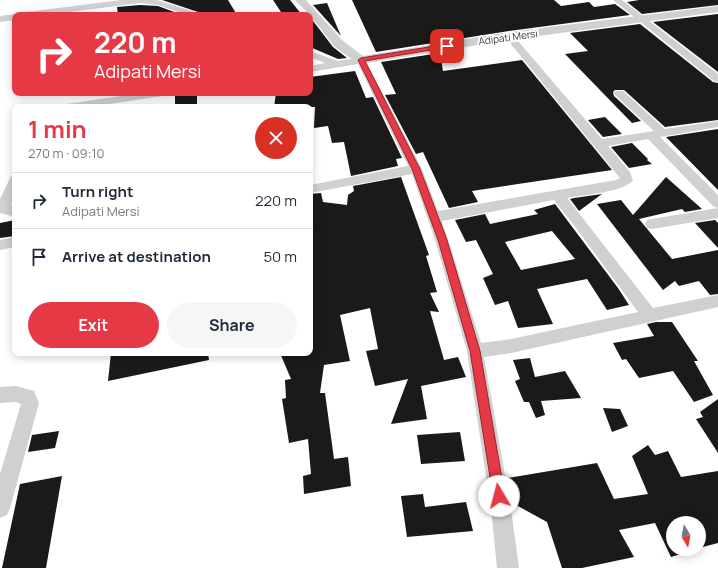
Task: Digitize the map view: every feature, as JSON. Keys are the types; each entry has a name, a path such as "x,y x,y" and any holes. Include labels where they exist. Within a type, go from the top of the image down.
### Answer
{"street":[{"path":"49,12 126,1 152,0 186,12"},
{"path":"300,0 312,12"},
{"path":"617,0 639,19 718,79"},
{"path":"93,12 94,6"},
{"name":"Adipati Mersi","path":"364,60 509,36 718,9"},
{"path":"313,13 338,43 364,60 416,169 444,215 480,350 508,568"},
{"path":"0,19 12,17"},
{"path":"444,215 619,184 627,180 626,175 601,143 509,36"},
{"path":"313,55 337,65"},
{"path":"313,69 364,60"},
{"path":"619,93 658,134 718,203"},
{"path":"114,104 129,103 153,96"},
{"path":"601,143 718,124"},
{"path":"313,188 416,169"},
{"path":"12,186 4,205 5,210 12,211"},
{"path":"557,195 650,316"},
{"path":"652,224 718,213"},
{"path":"0,245 12,243"},
{"path":"480,350 511,346 718,301"},
{"path":"0,395 16,394 28,398 30,403 0,508"}],"building":[{"path":"162,0 228,0 235,12 198,12"},
{"path":"273,0 290,0 300,12 281,12"},
{"path":"352,0 554,0 561,6 589,2 594,7 615,4 630,15 509,31 376,52"},
{"path":"639,0 718,0 718,5 642,14 627,2"},
{"path":"327,3 341,36 313,5"},
{"path":"140,5 158,6 174,12 118,12 117,7"},
{"path":"718,14 718,72 653,22"},
{"path":"313,21 333,47 347,58 338,59 313,48"},
{"path":"640,24 713,82 718,83 718,120 665,127 624,90 615,90 613,92 614,96 641,121 632,123 565,54 588,51 570,33"},
{"path":"440,53 443,71 522,60 612,170 472,191 478,202 449,208 423,152 416,154 385,95 396,94 381,62"},
{"path":"355,71 366,98 373,97 402,158 396,159 398,166 351,176 344,142 332,143 328,126 314,128 315,107 313,107 313,104 274,104 276,96 313,96 313,77"},
{"path":"175,96 197,96 197,104 175,104"},
{"path":"605,117 622,134 603,137 588,120"},
{"path":"718,129 718,190 666,137"},
{"path":"632,143 652,164 629,168 611,147"},
{"path":"401,177 429,255 426,256 437,292 430,293 439,312 430,311 444,360 458,357 466,377 421,386 427,419 391,424 408,379 375,386 366,351 378,349 370,308 340,315 350,361 324,365 320,393 325,393 334,459 348,457 351,486 304,494 303,476 311,474 308,439 289,443 282,399 286,398 285,380 291,379 281,356 313,356 313,194 321,193 323,202 347,205 348,195 354,191 353,186"},
{"path":"666,177 702,209 685,212 682,209 639,219 672,259 718,250 718,294 710,295 699,281 679,286 675,281 663,290 597,204 621,200 633,215"},
{"path":"602,194 579,211 570,199 574,198"},
{"path":"555,204 629,305 607,310 587,279 537,289 553,324 518,328 508,301 495,305 483,278 493,274 476,240 466,242 455,220 485,214 490,224 538,214 534,210","holes":["552,231 575,259 521,270 505,242"]},
{"path":"715,220 718,223 718,248 695,223"},
{"path":"12,221 12,236 0,238 0,223"},
{"path":"656,322 672,322 698,361 694,361 713,395 694,402 673,371 639,378 626,359 622,360 613,343 654,336 647,324"},
{"path":"111,356 208,356 209,360 108,381"},
{"path":"530,358 535,377 565,371 581,398 541,401 545,415 536,418 529,402 524,402 515,381 520,379 513,360"},
{"path":"718,399 718,453 696,419 703,417 700,412"},
{"path":"603,408 620,409 628,426 612,432"},
{"path":"59,431 55,448 28,452 32,435"},
{"path":"460,432 465,461 421,464 417,435"},
{"path":"648,445 655,455 668,451 681,477 718,471 718,543 706,546 706,516 666,516 666,546 655,523 619,530 634,557 582,568 562,568 547,522 516,505 508,478 597,463 614,499 648,494 632,456"},
{"path":"62,476 46,568 2,568 20,484"},
{"path":"423,494 425,507 466,502 473,531 407,537 401,496"}],"route":[{"path":"447,46 361,60 416,169 442,240 475,351 499,496"}]}
